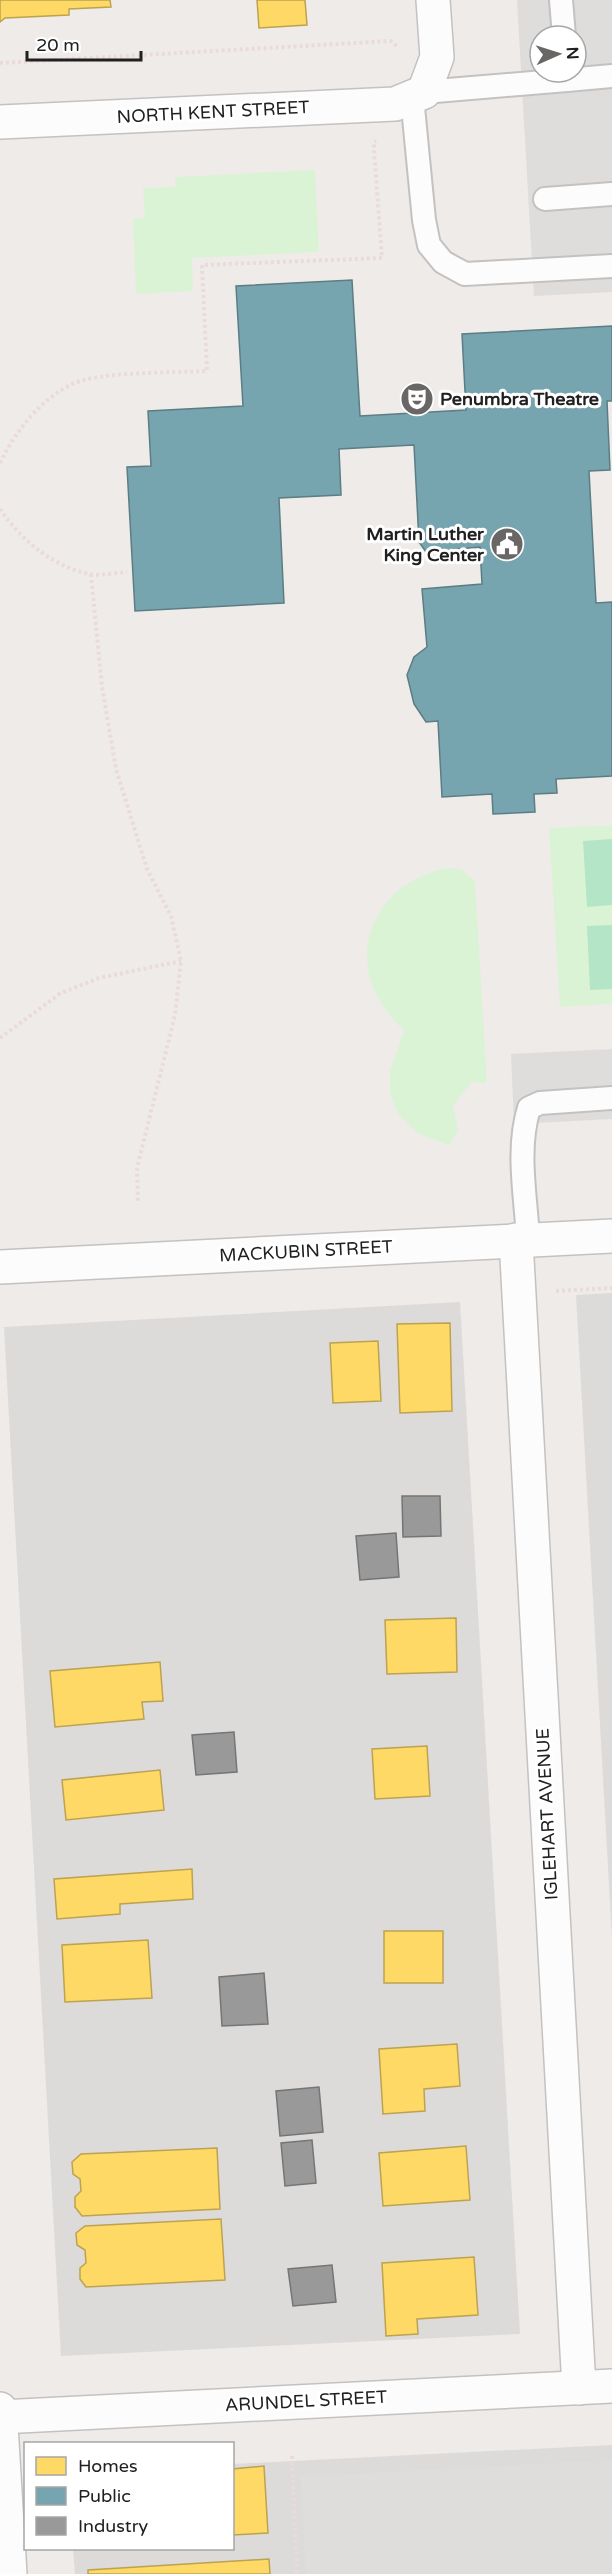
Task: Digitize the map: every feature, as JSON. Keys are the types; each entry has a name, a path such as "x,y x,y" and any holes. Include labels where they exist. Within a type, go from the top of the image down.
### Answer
{"street":[{"path":"418,94 437,57 433,0"},
{"name":"NORTH KENT STREET","path":"0,122 395,104 418,94"},
{"name":"MACKUBIN STREET","path":"0,1267 612,1236"},
{"name":"IGLEHART AVENUE","path":"522,1240 579,2388"},
{"name":"ARUNDEL STREET","path":"0,2417 612,2386"},
{"path":"0,2409 10,2574"}],"lane":[{"path":"561,0 563,24"},
{"path":"588,76 612,76"},
{"path":"528,81 418,94 424,220 429,245 443,262 465,274 612,266"},
{"path":"545,199 612,194"},
{"path":"522,1240 524,1127 529,1108 540,1103 612,1098"}],"path":[{"path":"0,63 391,41 407,54"},
{"path":"0,463 36,409 71,385 103,376 207,371 202,265 382,258 374,142 382,138"},
{"path":"0,510 15,531 52,561 91,574 127,572"},
{"path":"91,574 102,687 116,769 147,869 171,916 181,962 175,1015 137,1168 138,1203"},
{"path":"0,1038 61,993 99,978 181,962"},
{"path":"553,1291 612,1288"},
{"path":"292,2456 297,2574"}],"shaded area":[{"path":"517,0 612,0 612,292 534,296"},
{"path":"612,1049 612,1119 514,1124 511,1054"},
{"path":"612,1293 612,1939 576,1295"},
{"path":"460,1302 520,2334 61,2356 4,1327"},
{"path":"612,2445 612,2574 75,2574 73,2550 234,2550 234,2464"},
{"path":"612,2460 612,2574 306,2574 301,2477"}],"green space":[{"path":"315,170 319,252 192,258 193,291 136,294 133,219 145,218 143,188 176,187 175,177"},
{"path":"612,825 612,1004 560,1007 549,828"},
{"path":"612,839 612,905 587,907 583,841"},
{"path":"447,868 461,869 475,881 487,1083 472,1082 453,1105 458,1131 449,1145 419,1134 399,1115 390,1094 390,1071 404,1031 388,1013 373,987 367,965 368,943 374,922 386,903 403,887 423,875"},
{"path":"612,925 612,989 590,990 587,926"}],"building: Homes":[{"path":"0,0 110,0 111,7 69,9 69,15 5,18 0,22"},
{"path":"257,0 305,0 307,25 259,28"},
{"path":"450,1323 452,1411 400,1413 397,1324"},
{"path":"378,1341 381,1401 333,1403 330,1343"},
{"path":"456,1618 457,1672 387,1674 385,1620"},
{"path":"160,1662 163,1701 142,1702 144,1719 55,1727 50,1671"},
{"path":"427,1746 430,1796 375,1799 372,1749"},
{"path":"160,1770 164,1810 66,1820 62,1780"},
{"path":"192,1869 193,1899 120,1904 120,1914 57,1919 54,1879"},
{"path":"384,1931 443,1931 443,1983 384,1983"},
{"path":"148,1940 152,1998 65,2002 62,1945"},
{"path":"457,2044 460,2086 424,2089 425,2111 383,2114 379,2049"},
{"path":"466,2146 470,2200 383,2206 379,2153"},
{"path":"217,2148 220,2209 82,2216 75,2207 75,2197 81,2191 80,2179 73,2174 72,2162 81,2154"},
{"path":"221,2219 225,2280 86,2287 80,2279 80,2268 86,2263 85,2250 77,2245 76,2233 85,2226"},
{"path":"474,2257 478,2315 417,2319 418,2334 386,2336 382,2263"},
{"path":"264,2466 268,2533 234,2535 234,2469"},
{"path":"269,2559 270,2574 88,2574 88,2570"}],"building: Public":[{"name":"Martin Luther King Center","path":"352,280 360,416 466,410 462,334 612,326 612,401 607,401 610,470 589,471 596,603 612,602 612,776 556,779 557,793 534,794 535,812 493,814 492,794 442,797 438,721 426,722 414,704 407,675 414,657 427,647 422,589 482,584 480,547 426,552 419,542 414,445 339,449 341,495 279,498 284,603 135,611 127,467 151,466 148,411 243,406 236,286"}],"building: Industry":[{"path":"402,1496 440,1496 441,1536 403,1537"},
{"path":"396,1533 399,1577 360,1580 356,1536"},
{"path":"234,1732 237,1772 196,1775 192,1735"},
{"path":"264,1973 268,2024 222,2026 219,1977"},
{"path":"319,2087 323,2132 280,2136 276,2091"},
{"path":"312,2140 316,2183 285,2186 281,2143"},
{"path":"332,2265 336,2302 293,2306 288,2269"}],"place":[{"name":"Penumbra Theatre","path":"417,399"},
{"name":"Martin Luther King Center","path":"507,544"}]}
